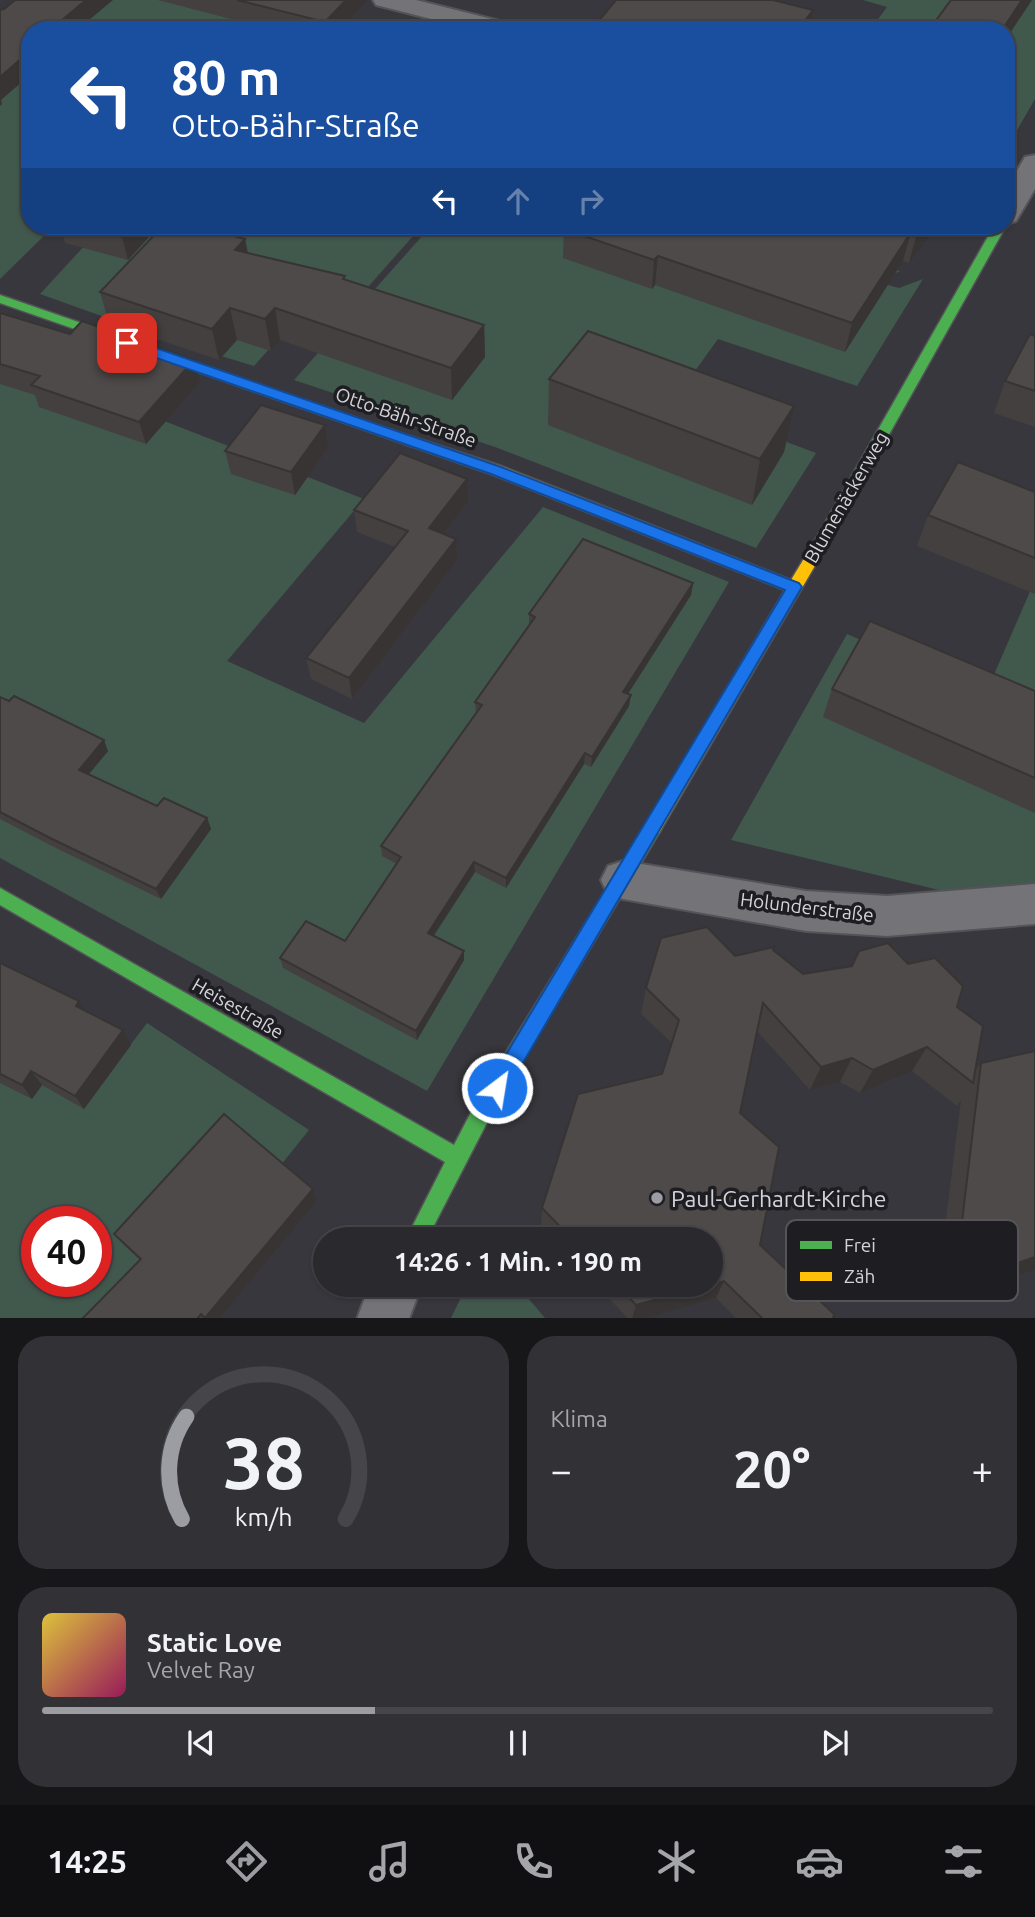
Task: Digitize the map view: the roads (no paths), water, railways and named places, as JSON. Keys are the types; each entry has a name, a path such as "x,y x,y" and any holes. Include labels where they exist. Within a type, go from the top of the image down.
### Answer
{"street":[{"path":"385,0 470,21"},
{"path":"1015,192 1023,171"},
{"name":"Blumenäckerweg","path":"422,1227 455,1157 794,587 995,235"},
{"name":"Otto-Bähr-Straße","path":"0,299 496,470 794,587"},
{"name":"Holunderstraße","path":"622,880 806,911 887,916 1035,904"},
{"name":"Heisestraße","path":"0,896 455,1157"},
{"path":"383,1318 391,1297"}],"place":[{"name":"Paul-Gerhardt-Kirche","path":"657,1198"}]}
